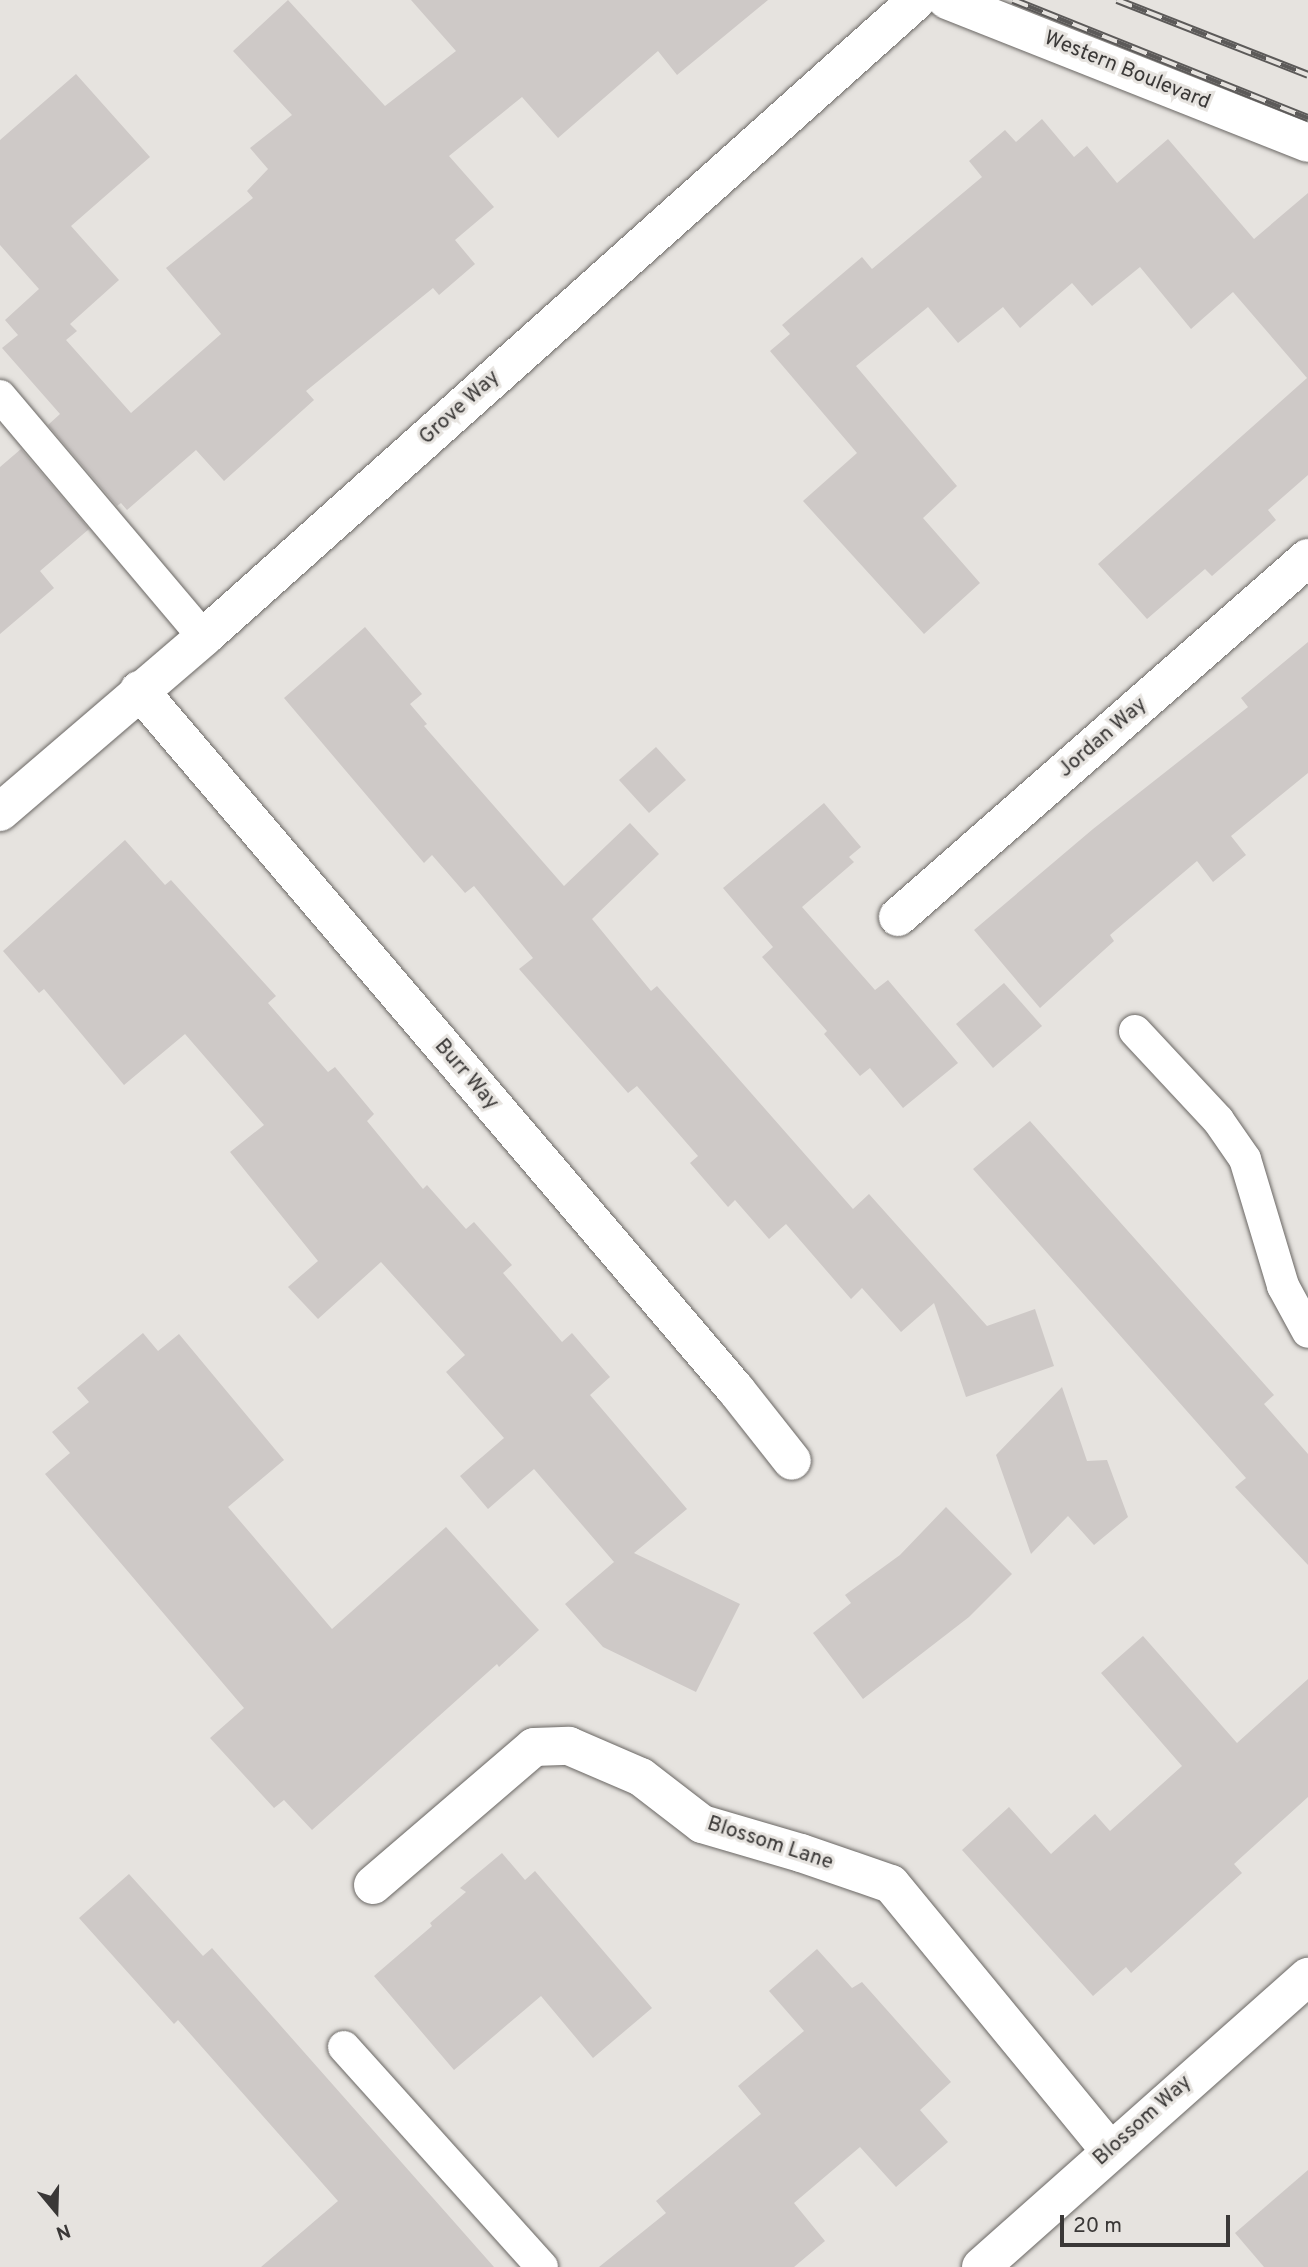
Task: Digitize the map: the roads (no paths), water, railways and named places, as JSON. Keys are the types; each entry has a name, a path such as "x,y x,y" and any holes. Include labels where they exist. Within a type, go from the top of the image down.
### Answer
{"street":[{"name":"Grove Way","path":"5,797 204,637 917,0"},
{"name":"Western Boulevard","path":"947,0 1308,143"},
{"name":"Jordan Way","path":"898,917 1308,558"},
{"name":"Burr Way","path":"139,690 736,1390 792,1461"},
{"name":"Blossom Lane","path":"373,1885 534,1747 569,1745 641,1777 702,1824 891,1884 1110,2151"},
{"name":"Blossom Way","path":"981,2267 1308,1976"}],"lane":[{"path":"0,396 204,637"},
{"path":"1135,1031 1218,1120 1245,1159 1283,1286 1308,1332"},
{"path":"344,2047 542,2267"}],"railway":[{"path":"1013,0 1308,118"},
{"path":"1117,0 1308,75"}]}
